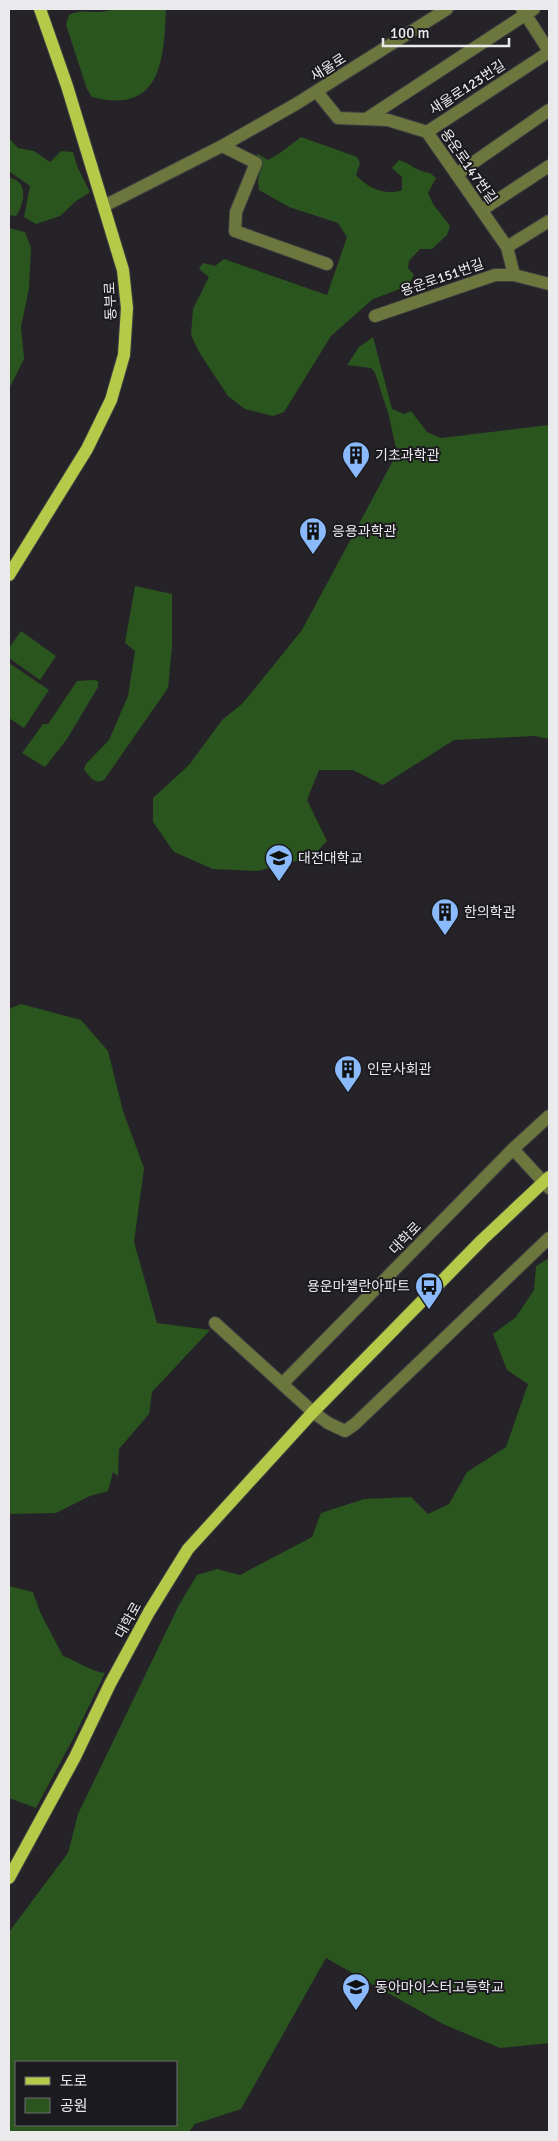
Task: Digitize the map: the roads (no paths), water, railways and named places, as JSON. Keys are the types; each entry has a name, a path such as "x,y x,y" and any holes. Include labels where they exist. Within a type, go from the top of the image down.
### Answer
{"main road":[{"name":"동부로","path":"9,575 87,448 111,400 124,355 127,308 123,270 67,86 40,9"},
{"name":"대학로","path":"10,1875 75,1758 110,1684 149,1612 188,1549 313,1412 482,1240 547,1182"}],"street":[{"name":"새울로","path":"104,206 222,146 317,92 447,9"},
{"name":"새울로123번길","path":"366,120 527,11 549,51 427,132"},
{"name":"용운로147번길","path":"317,92 338,118 388,120 427,132 507,247 514,275"},
{"path":"457,174 549,110"},
{"path":"222,146 256,164 238,205 235,231 326,264"},
{"path":"482,210 549,166"},
{"path":"507,247 549,221"},
{"name":"용운로151번길","path":"375,316 495,275 514,275 549,284"},
{"name":"대학로","path":"283,1383 513,1149 549,1116"},
{"path":"513,1149 547,1182"},
{"path":"215,1323 313,1412 328,1424 345,1431 355,1424 549,1238"}],"place":[{"name":"기초과학관","path":"356,479"},
{"name":"응용과학관","path":"313,555"},
{"name":"대전대학교","path":"279,882"},
{"name":"한의학관","path":"445,936"},
{"name":"인문사회관","path":"348,1093"},
{"name":"용운마젤란아파트","path":"429,1310"},
{"name":"동아마이스터고등학교","path":"356,2011"}]}
